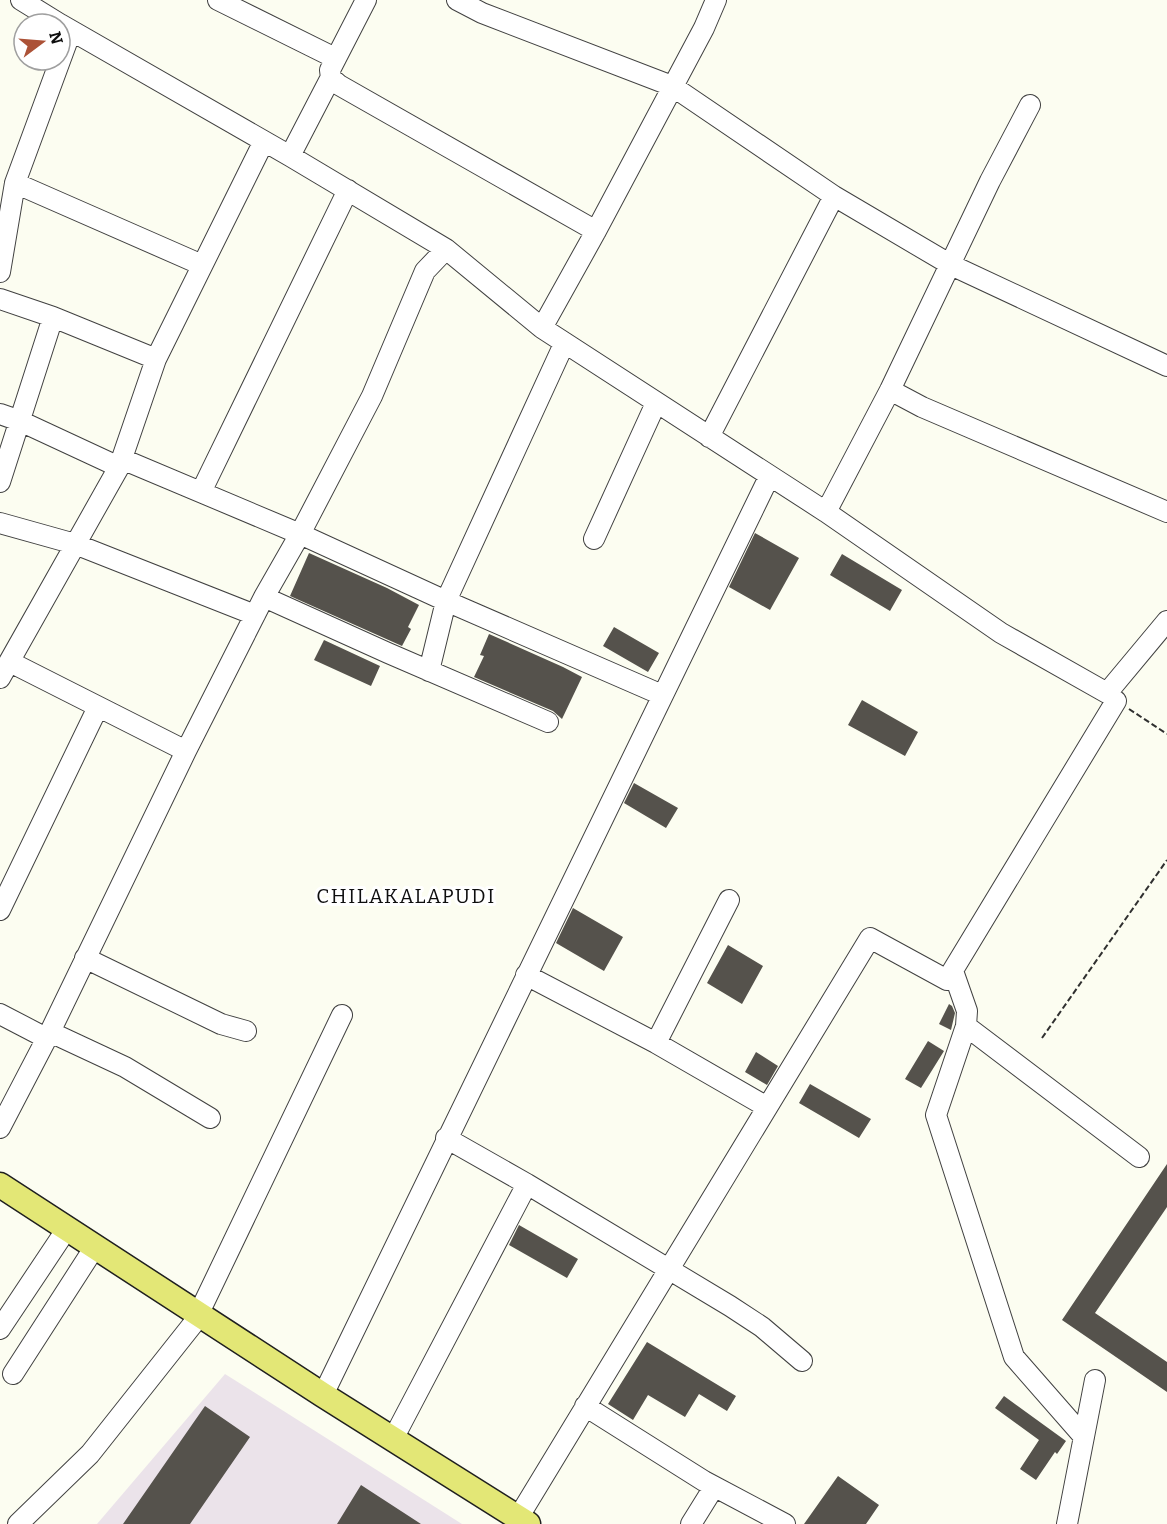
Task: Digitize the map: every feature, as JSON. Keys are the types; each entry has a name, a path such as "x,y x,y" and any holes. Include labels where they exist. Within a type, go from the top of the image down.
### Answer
{"main road":[{"path":"0,1185 196,1319 516,1522"},
{"path":"0,1201 323,1395 516,1522"}],"street":[{"path":"21,0 41,12"},
{"path":"218,0 333,68 339,85 596,231"},
{"path":"290,156 366,0"},
{"path":"457,0 482,13 672,86 834,196 951,265 1167,366"},
{"path":"542,328 704,28 716,0"},
{"path":"72,31 446,249 564,344 826,512 1001,633 1107,693 1167,621"},
{"path":"0,272 15,183 50,72"},
{"path":"826,512 890,390 990,181 1030,105"},
{"path":"186,751 98,707 3,673 121,463 156,358 264,141"},
{"path":"15,183 202,265"},
{"path":"201,492 348,190"},
{"path":"709,437 834,196"},
{"path":"0,1128 264,597 300,534 372,396 425,271 446,249"},
{"path":"0,299 53,316 156,358"},
{"path":"0,482 53,316"},
{"path":"429,671 446,601 564,344"},
{"path":"890,390 922,407 1167,512"},
{"path":"594,539 656,403"},
{"path":"0,414 121,463 201,492 300,534 446,601 662,695"},
{"path":"323,1395 769,477"},
{"path":"0,523 75,544 255,615"},
{"path":"264,597 548,722"},
{"path":"516,1522 870,938 947,980 1116,701"},
{"path":"0,910 98,707"},
{"path":"656,1042 729,900"},
{"path":"85,958 221,1024 246,1030"},
{"path":"953,971 967,1011 966,1026 936,1115 1014,1357 1084,1437"},
{"path":"526,975 656,1042 767,1107"},
{"path":"0,1014 124,1067 210,1118"},
{"path":"18,1524 90,1454 196,1319 342,1015"},
{"path":"966,1026 1139,1157"},
{"path":"446,1138 669,1268 762,1327 802,1361"},
{"path":"393,1439 527,1184"},
{"path":"0,1329 60,1239"},
{"path":"13,1374 89,1256"},
{"path":"1067,1524 1095,1380"},
{"path":"585,1406 714,1487 785,1524"},
{"path":"691,1524 714,1487"}],"path":[{"path":"1116,701 1167,734"},
{"path":"1042,1038 1167,860"}],"shaded area":[{"path":"225,1374 462,1524 97,1524"}],"building":[{"path":"755,533 799,558 770,610 729,587"},
{"path":"309,553 419,605 408,627 411,629 402,646 290,596"},
{"path":"842,554 902,590 890,611 830,575"},
{"path":"614,627 659,653 648,672 603,646"},
{"path":"489,634 582,677 562,719 553,711 474,677 484,656 480,655"},
{"path":"324,640 380,666 371,686 314,660"},
{"path":"862,700 918,732 905,756 848,725"},
{"path":"634,783 678,808 666,828 624,803"},
{"path":"573,908 623,937 604,971 556,943"},
{"path":"728,945 763,966 742,1004 707,983"},
{"path":"949,1004 955,1013 951,1030 939,1024"},
{"path":"928,1041 944,1051 921,1088 905,1079"},
{"path":"756,1052 778,1066 767,1085 745,1072"},
{"path":"810,1084 871,1119 859,1138 799,1103"},
{"path":"1167,1164 1167,1207 1095,1313 1167,1362 1167,1392 1062,1320"},
{"path":"519,1225 578,1259 567,1278 509,1245"},
{"path":"647,1342 736,1396 727,1411 699,1394 685,1417 648,1395 633,1420 608,1404"},
{"path":"1004,1396 1066,1441 1057,1454 1055,1452 1036,1480 1020,1469 1039,1440 995,1408"},
{"path":"205,1406 250,1437 190,1524 123,1524"},
{"path":"838,1476 879,1505 866,1524 804,1524"},
{"path":"361,1485 421,1524 337,1524"}],"district":[{"name":"CHILAKALAPUDI","path":"406,896"}]}
